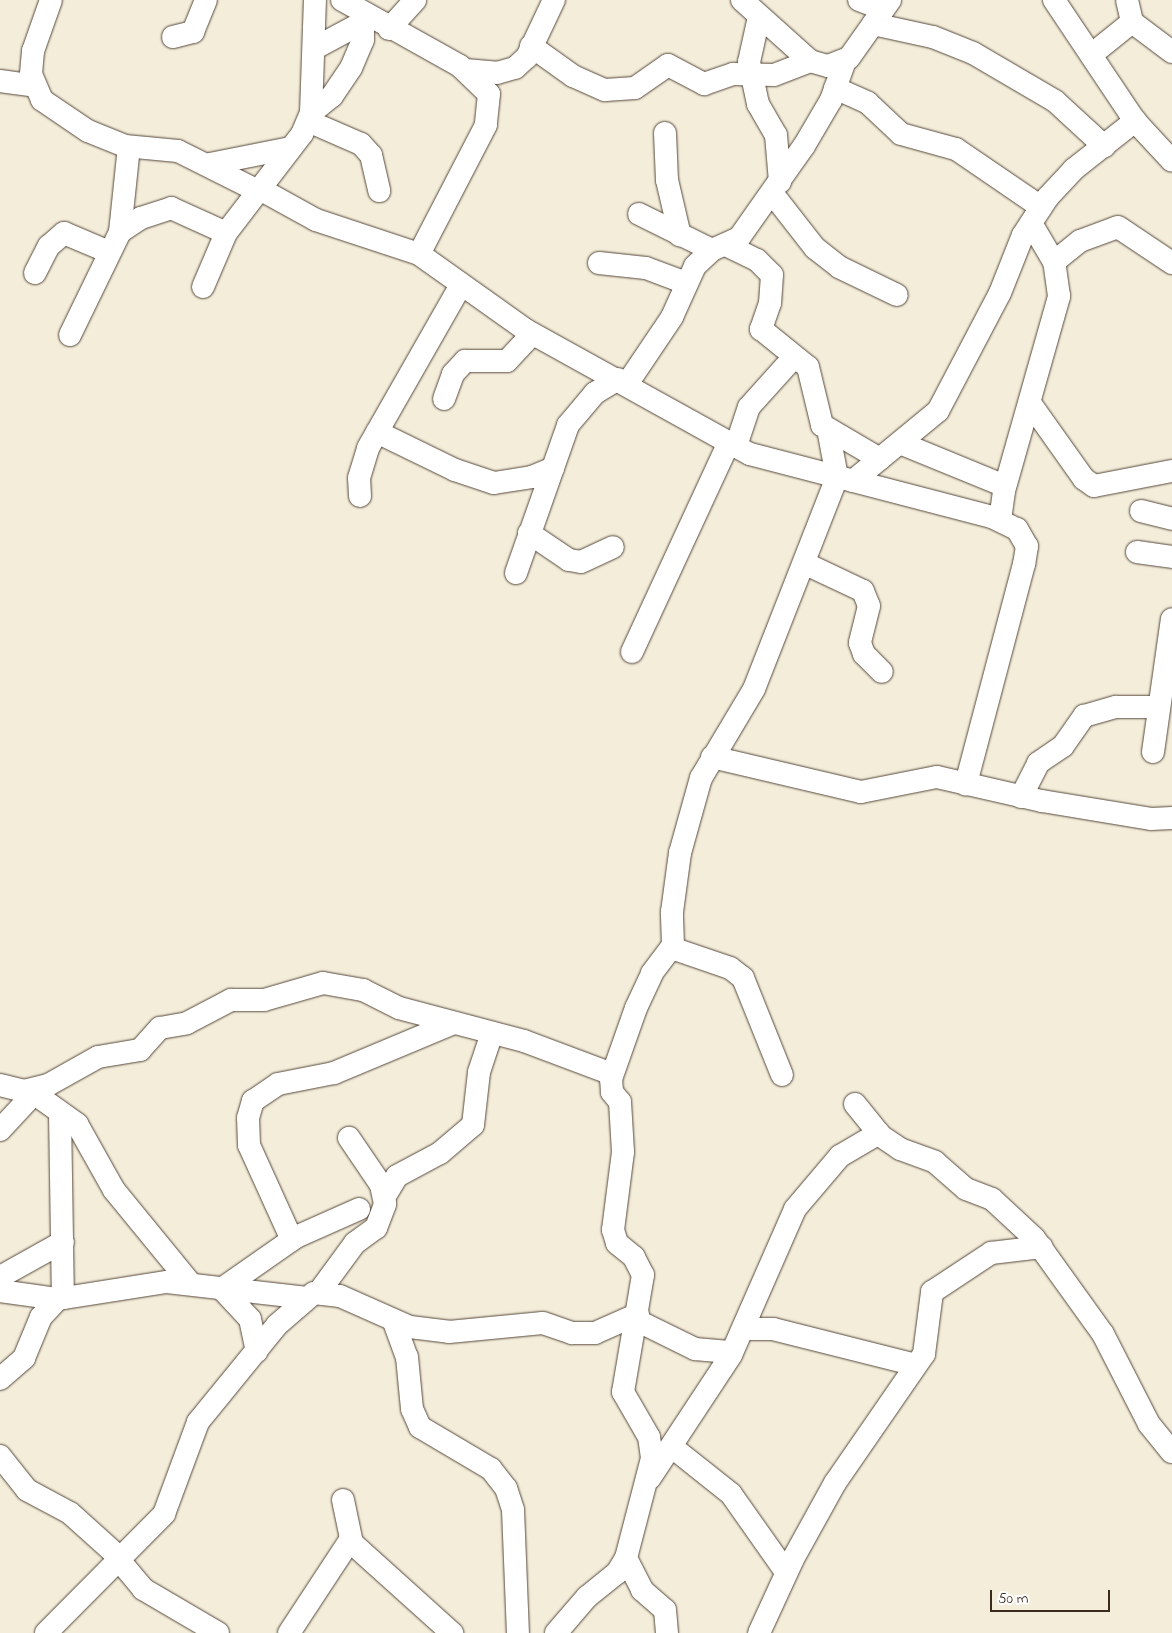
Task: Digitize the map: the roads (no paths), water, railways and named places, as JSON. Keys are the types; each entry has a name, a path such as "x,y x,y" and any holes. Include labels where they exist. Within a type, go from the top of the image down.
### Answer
{"street":[{"path":"51,0 34,43 34,86 42,100 64,115 129,147 178,151 210,164 316,220 419,254 460,287 532,334 750,454 1000,520 1017,529 1027,546 966,784"},
{"path":"173,37 193,32 206,0"},
{"path":"310,117 315,48 315,0"},
{"path":"342,0 374,23 465,70 489,94 486,126 419,254"},
{"path":"315,48 374,23 415,0"},
{"path":"465,70 497,73 515,68 531,46 554,0"},
{"path":"742,0 810,61 828,66 845,61"},
{"path":"860,0 933,37 973,53 1055,101 1104,146"},
{"path":"1054,0 1135,121 1172,161"},
{"path":"1128,0 1132,22 1172,52"},
{"path":"516,574 568,425 590,397 622,382 672,317 695,266 719,248 739,238 776,187 835,88 845,61 882,11"},
{"path":"759,17 749,50 751,76 758,104 776,135 776,187 815,248 839,267 897,295"},
{"path":"1091,55 1132,22"},
{"path":"203,287 226,233 257,189 290,148 310,117 332,96 351,68 363,40 374,23"},
{"path":"531,46 573,76 605,90 635,88 668,65 696,83 733,74 751,76 774,75 810,61"},
{"path":"0,81 34,86"},
{"path":"835,88 868,103 901,134 956,149 1036,215 1054,262 1059,296 1005,486 1000,520"},
{"path":"310,117 361,144 371,155 379,191"},
{"path":"556,1633 587,1597 617,1573 626,1558 652,1458 649,1437 623,1392 628,1344 637,1317 643,1276 634,1257 617,1243 613,1230 623,1152 612,1074 652,973 672,944 680,853 696,793 712,757 754,689 806,564 845,479 880,459 938,411 1036,215 1074,169 1135,121"},
{"path":"665,133 667,180 680,236"},
{"path":"70,335 120,232 129,147"},
{"path":"210,164 290,148"},
{"path":"120,232 141,218 171,208 226,233"},
{"path":"639,214 680,236 757,260 772,275 770,303 760,329 794,357 812,375 816,412 828,429 845,479"},
{"path":"1054,262 1099,230 1118,227 1172,263"},
{"path":"35,273 49,246 64,232 109,252"},
{"path":"599,263 646,268 686,284"},
{"path":"360,496 362,463 377,432 460,287"},
{"path":"444,398 453,374 465,361 507,361 532,334"},
{"path":"574,356 590,397"},
{"path":"632,652 733,444 749,407 794,357"},
{"path":"1030,403 1084,479 1094,486 1172,472"},
{"path":"828,429 880,459"},
{"path":"377,432 455,470 494,483 532,477 553,468"},
{"path":"900,443 1005,486"},
{"path":"1141,511 1172,519"},
{"path":"529,533 575,561 613,547"},
{"path":"1137,552 1172,558"},
{"path":"806,564 863,591 870,606 860,643 864,654 882,672"},
{"path":"1153,752 1163,704 1172,619"},
{"path":"1021,797 1038,763 1063,746 1084,716 1116,707 1163,704"},
{"path":"712,757 862,792 937,777 1021,797 1151,819 1172,818"},
{"path":"672,944 677,950 730,968 743,978 782,1075"},
{"path":"0,1085 24,1091 37,1091 64,1080 98,1057 140,1050 160,1028 186,1023 231,1000 264,1000 323,983 362,990 400,1008 428,1012 451,1024 492,1032 572,1056 612,1074"},
{"path":"292,1240 249,1145 248,1118 254,1101 278,1084 334,1073 451,1024"},
{"path":"46,1633 164,1514 198,1422 257,1350 313,1295 356,1243 376,1228 383,1190 397,1176 440,1153 473,1125 479,1072 492,1032"},
{"path":"37,1091 60,1113 77,1124 114,1190 190,1283"},
{"path":"0,1130 37,1091"},
{"path":"855,1104 878,1133 900,1149 935,1162 961,1185 992,1199 1042,1247 1103,1334 1149,1424 1172,1452"},
{"path":"0,1379 24,1358 41,1316 61,1298 63,1242 58,1200 60,1113"},
{"path":"645,1484 672,1447 732,1352 744,1328 770,1258 795,1209 840,1156 878,1133"},
{"path":"349,1138 383,1190"},
{"path":"356,1243 359,1209 368,1191 383,1190"},
{"path":"222,1288 292,1240 359,1209"},
{"path":"0,1277 63,1242"},
{"path":"760,1633 786,1572 835,1483 916,1365 928,1338 926,1306 932,1292 991,1253 1042,1247"},
{"path":"0,1291 61,1298 167,1282 190,1283 222,1288 340,1296 394,1322 449,1332 544,1323 572,1333 591,1333 628,1344 671,1340"},
{"path":"222,1288 250,1319 257,1350"},
{"path":"591,1333 637,1317"},
{"path":"637,1317 671,1340 695,1349 732,1352"},
{"path":"394,1322 407,1357 412,1409 420,1427 491,1469 506,1488 513,1510 518,1633"},
{"path":"744,1328 773,1329 916,1365"},
{"path":"672,1447 731,1494 786,1572"},
{"path":"0,1456 27,1490 70,1513 120,1560 143,1590 218,1633"},
{"path":"342,1500 350,1540 452,1633"},
{"path":"289,1633 350,1540"},
{"path":"626,1558 642,1590 665,1610 667,1633"}]}
